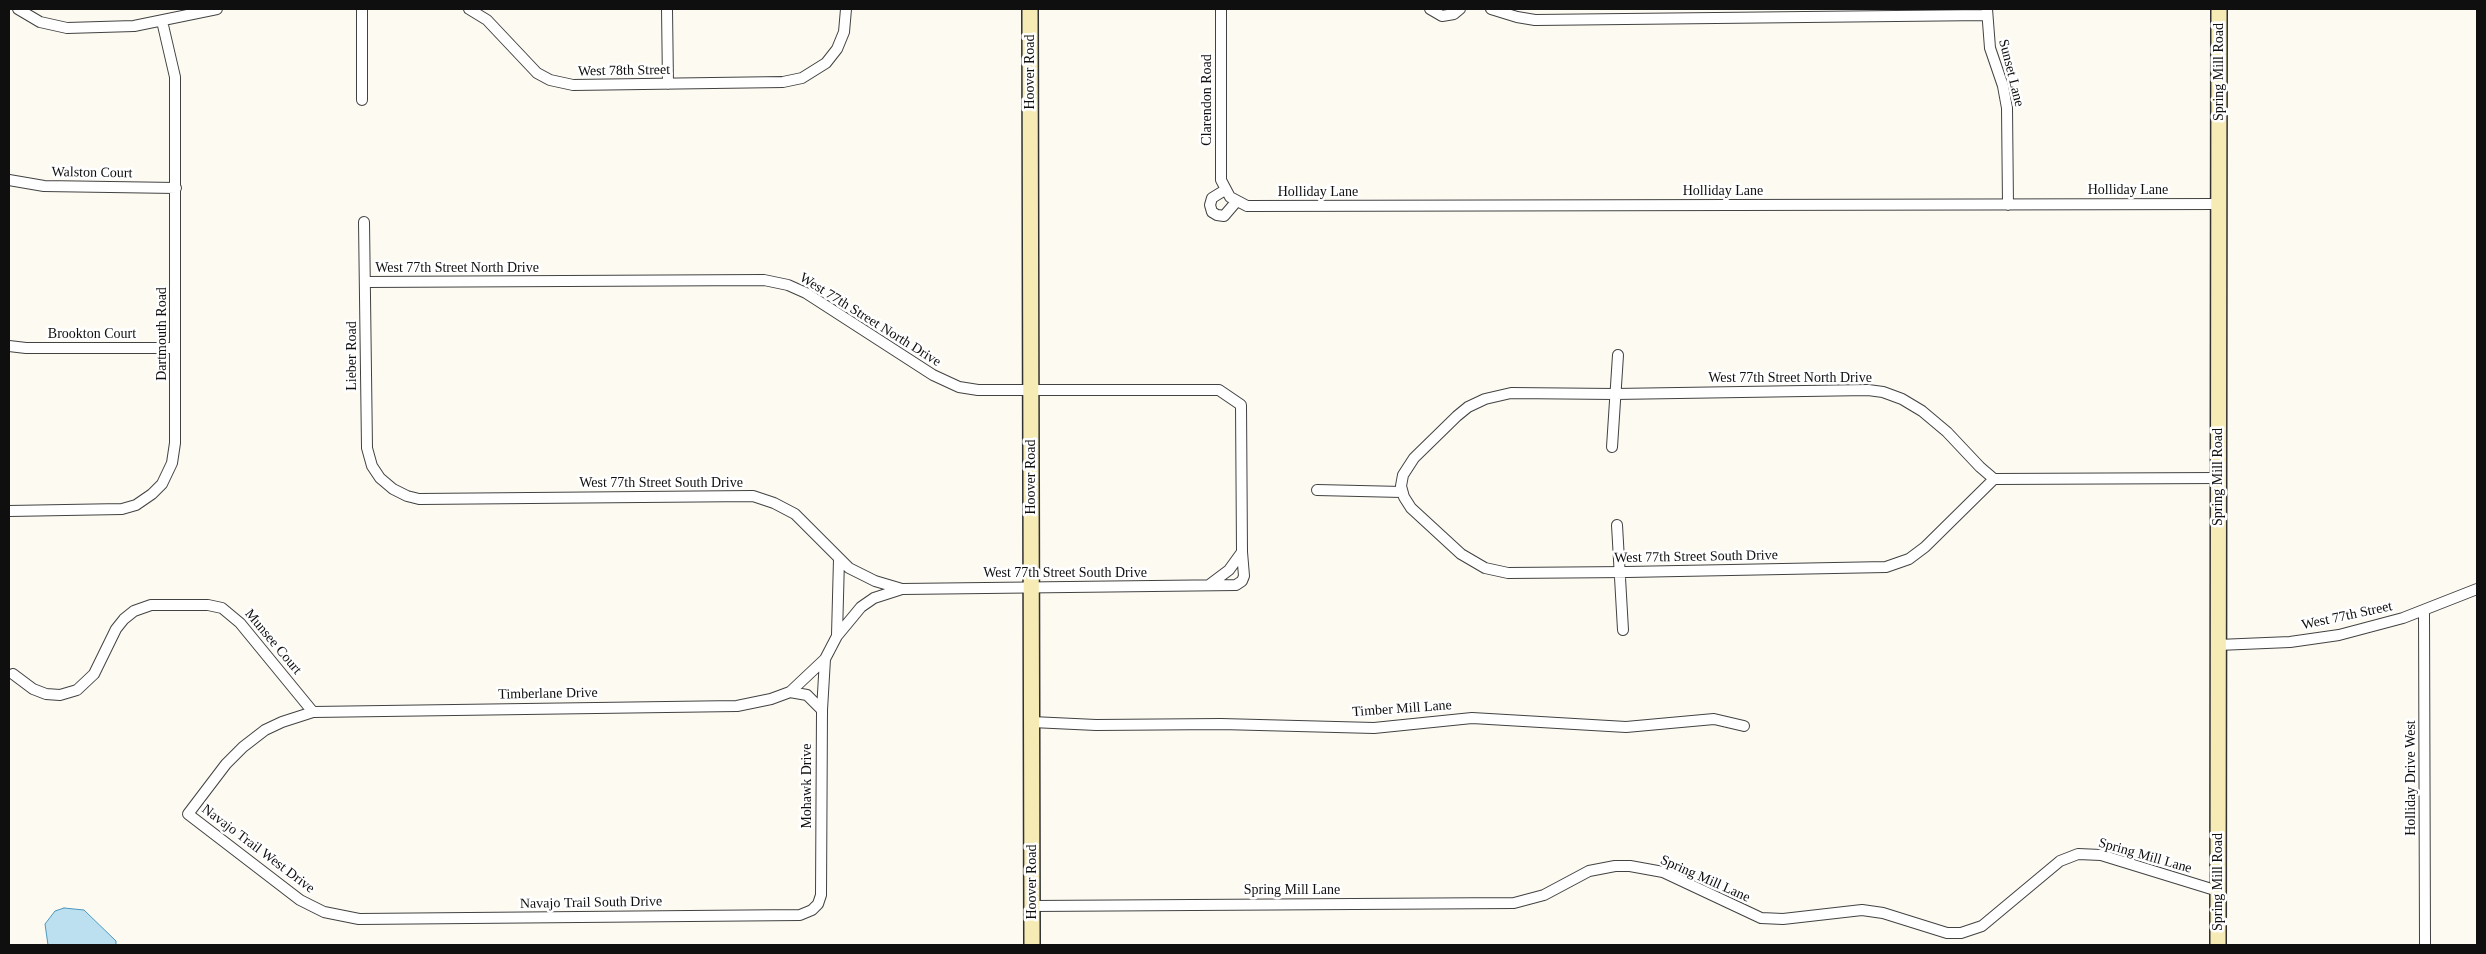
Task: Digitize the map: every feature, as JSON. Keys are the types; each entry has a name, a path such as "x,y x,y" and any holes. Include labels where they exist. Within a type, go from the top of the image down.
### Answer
{"street":[{"path":"18,9 40,22 57,28 122,27 162,21 216,9"},
{"path":"362,9 362,100"},
{"name":"West 78th Street","path":"469,9 487,20 533,70 550,80 568,85 783,82 808,76 826,63 837,49 844,32 846,9"},
{"path":"667,9 668,84"},
{"name":"Hoover Road","path":"1030,9 1032,945"},
{"name":"Clarendon Road","path":"1221,9 1221,173 1230,196"},
{"path":"1430,9 1442,16 1454,14 1460,9"},
{"path":"1491,9 1517,18 1535,20 1987,12"},
{"name":"Spring Mill Road","path":"2218,945 2219,9"},
{"name":"Sunset Lane","path":"1987,12 1988,43 2003,86 2007,108 2008,204"},
{"name":"Dartmouth Road","path":"9,511 122,509 140,502 159,487 169,471 174,453 175,77 162,21"},
{"name":"Walston Court","path":"9,180 44,186 176,188"},
{"path":"1214,196 1230,196 1230,211 1222,216 1212,212 1210,205 1214,196"},
{"name":"Holliday Lane","path":"1230,196 1249,206 2219,204"},
{"name":"Lieber Road","path":"364,222 367,448 372,466 386,485"},
{"name":"West 77th Street North Drive","path":"366,282 757,280 779,283 806,293 946,382 978,390 1209,388 1225,392 1241,405 1242,552"},
{"name":"Brookton Court","path":"9,346 26,348 175,348"},
{"path":"1612,447 1618,355"},
{"name":"West 77th Street North Drive","path":"1402,489 1406,470 1425,445 1468,407 1485,399 1511,393 1615,394 1868,390 1883,392 1907,401 1931,418 1980,467 1994,478"},
{"path":"1994,478 2218,478"},
{"name":"West 77th Street South Drive","path":"1402,489 1411,508 1461,554 1485,568 1508,573 1620,572 1886,567 1909,559 1925,547 1994,478"},
{"name":"West 77th Street South Drive","path":"386,485 396,492 419,499 753,496 774,502 794,514 809,526 839,559 861,575 902,589 1236,585 1242,581 1242,552"},
{"path":"1317,490 1402,489"},
{"path":"1618,525 1623,630"},
{"path":"1208,586 1229,570 1242,552"},
{"path":"837,636 839,559"},
{"name":"Timberlane Drive","path":"188,814 226,764 243,747 265,730 282,722 313,712 737,706 771,700 790,692 825,659 837,636 861,607 874,598 902,589"},
{"name":"West 77th Street","path":"2218,645 2290,642 2339,635 2373,627 2424,610 2477,589"},
{"name":"Munsee Court","path":"13,674 33,689 46,694 60,695 77,690 94,674 116,630 124,618 134,610 151,605 208,605 222,608 240,623 313,712"},
{"name":"Holliday Drive West","path":"2424,610 2425,945"},
{"name":"Mohawk Drive","path":"812,910 818,904 821,895 822,710 825,659"},
{"path":"790,692 807,695 822,710"},
{"name":"Timber Mill Lane","path":"1032,722 1096,725 1221,724 1374,728 1472,718 1626,727 1714,719 1744,726"},
{"name":"Navajo Trail West Drive","path":"188,814 300,900 337,915 368,919"},
{"name":"Spring Mill Lane","path":"1032,906 1514,903 1544,895 1589,871 1615,866 1630,866 1663,872 1747,913 1768,919 1862,910 1883,913 1947,932 1960,933 1982,926 2060,861 2078,854 2101,854 2218,891"},
{"name":"Navajo Trail South Drive","path":"368,919 800,915 812,910"}],"water":[{"path":"64,908 84,910 116,941 116,945 48,945 45,924 55,911"}]}
